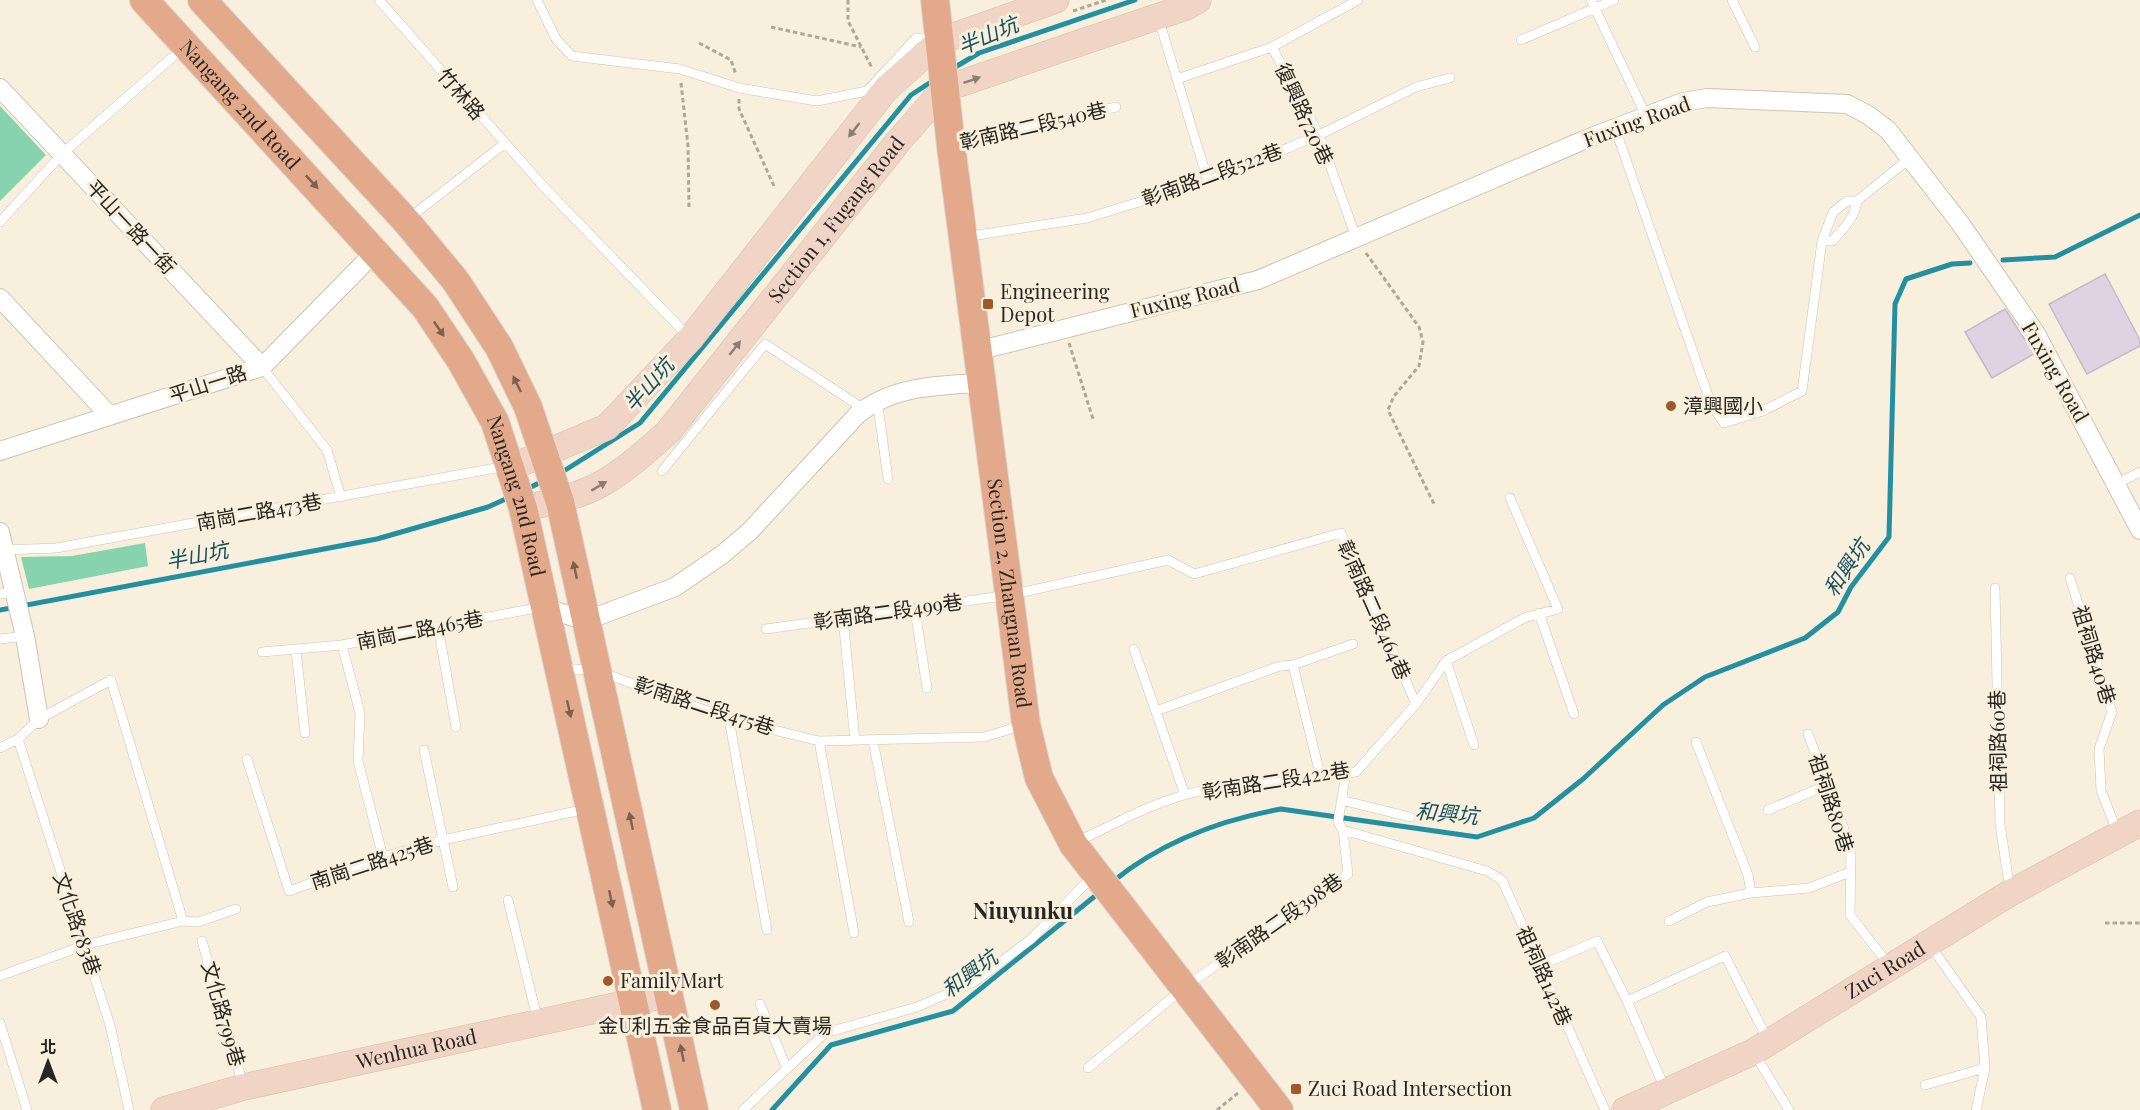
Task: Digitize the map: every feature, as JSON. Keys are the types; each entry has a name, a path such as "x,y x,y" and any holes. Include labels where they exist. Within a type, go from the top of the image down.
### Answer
{"main road":[{"name":"Nangang 2nd Road","path":"144,0 425,307 461,361 495,422 512,467 523,508 657,1110"},
{"name":"Nangang 2nd Road","path":"202,0 406,221 455,280 499,347 528,407 546,454 560,502 694,1110"},
{"name":"Section 2, Zhangnan Road","path":"935,0 962,237 1026,724 1039,778 1073,844 1101,883 1185,986 1279,1110"}],"street":[{"name":"Section 1, Fugang Road","path":"523,508 560,502 587,494 623,472 668,432 890,152 942,67 1056,0"},
{"name":"Section 1, Fugang Road","path":"512,467 607,428 691,338 886,89 942,67 1157,16 1198,0"},
{"name":"平山一路一街","path":"0,88 262,367"},
{"name":"Fuxing Road","path":"977,351 1064,327 1258,280 1357,240 1615,128 1683,102 1707,98 1847,104 1868,115 1888,130 1911,157 2035,332 2140,530"},
{"name":"平山一路","path":"0,451 262,367 376,251"},
{"path":"0,298 110,416"},
{"path":"544,606 585,621 675,587 723,554 750,531 870,404 903,390 982,382"},
{"path":"2,541 8,593 25,636 39,719"},
{"name":"Zuci Road","path":"1624,1110 1761,1047 2010,893 2134,828"},
{"name":"Wenhua Road","path":"164,1110 244,1087 669,994"}],"lane":[{"name":"竹林路","path":"379,0 544,188 691,338"},
{"path":"537,0 556,39 572,56 680,69 739,88 817,101 867,91 915,38 942,67"},
{"name":"復興路720巷","path":"1357,240 1318,135 1272,47 1358,0"},
{"path":"1521,39 1593,4 1614,0"},
{"path":"1732,0 1755,47"},
{"path":"1593,4 1646,116"},
{"path":"1157,16 1208,182"},
{"path":"0,222 62,154 185,45"},
{"path":"1177,79 1272,47"},
{"name":"彰南路二段522巷","path":"962,237 1087,218 1208,182 1318,135 1416,87 1450,78"},
{"name":"彰南路二段540巷","path":"951,146 1116,107"},
{"path":"1615,128 1711,404 1724,423 1763,411 1802,391 1822,241 1833,212 1847,201 1857,201 1911,157"},
{"path":"406,221 504,144"},
{"path":"1822,241 1832,241 1841,231 1855,212 1857,201"},
{"path":"662,471 765,344 870,404 888,479"},
{"path":"262,367 327,450 341,497"},
{"name":"南崗二路473巷","path":"2,541 56,548 341,497 503,465 512,467"},
{"path":"2116,484 2140,472"},
{"name":"彰南路二段422巷","path":"1073,844 1159,803 1185,795 1260,780 1356,772 1416,704 1446,661 1524,618 1558,609 1510,498"},
{"name":"彰南路二段464巷","path":"1010,595 1168,560 1194,574 1341,533 1416,704"},
{"name":"祖祠路40巷","path":"2070,578 2112,712 2099,749 2101,790 2134,828"},
{"name":"祖祠路60巷","path":"1995,588 2000,824 2010,893"},
{"name":"彰南路二段499巷","path":"766,629 1010,595"},
{"name":"南崗二路465巷","path":"262,652 342,645 544,606"},
{"path":"915,609 927,688"},
{"path":"1539,613 1575,714"},
{"path":"843,618 855,741"},
{"path":"438,627 456,727"},
{"path":"0,639 25,636"},
{"path":"1156,711 1280,666 1293,664 1353,644"},
{"path":"342,645 360,713 358,761 383,857"},
{"path":"1134,649 1185,795"},
{"path":"296,650 305,733"},
{"path":"1446,661 1474,745"},
{"path":"1293,664 1320,774"},
{"name":"彰南路二段475巷","path":"560,668 598,671 729,719 819,741 984,737 1026,724"},
{"path":"0,748 18,740 39,719 111,680 183,921"},
{"path":"729,719 767,930"},
{"name":"祖祠路80巷","path":"1808,734 1851,848 1850,915 1890,967"},
{"name":"文化路783巷","path":"18,740 86,945 110,1025 129,1110"},
{"path":"819,741 854,933"},
{"path":"873,741 909,922"},
{"path":"1696,742 1748,875 1750,893"},
{"path":"424,750 453,887"},
{"name":"南崗二路425巷","path":"247,759 289,891 383,857 443,840 591,808"},
{"name":"彰南路二段398巷","path":"1185,986 1348,874 1341,826 1341,801 1346,773"},
{"path":"1768,810 1827,785"},
{"path":"1341,801 1410,817"},
{"name":"祖祠路142巷","path":"1341,826 1487,871 1502,879 1605,1110"},
{"path":"1669,921 1707,902 1750,893 1809,888 1850,872"},
{"path":"743,1110 825,1033 917,1007 974,982 1101,883"},
{"path":"508,900 539,1023"},
{"path":"0,976 86,945 183,921 198,922 236,909"},
{"name":"文化路799巷","path":"202,940 244,1087"},
{"path":"1539,966 1597,941 1627,1001 1666,1091"},
{"path":"1929,943 1982,1017 1984,1068 1976,1110"},
{"path":"1627,1001 1725,956 1785,1109"},
{"path":"1088,1068 1185,986"},
{"path":"760,1004 787,1069"},
{"path":"0,1023 27,1110"},
{"path":"1925,1085 1984,1068"}],"path":[{"path":"848,0 848,21 878,80"},
{"path":"771,27 861,47"},
{"path":"699,43 731,60 739,88 740,109 774,186"},
{"path":"680,69 688,146 689,207"},
{"path":"1357,240 1419,327 1423,342 1419,366 1394,396 1388,410 1435,506"},
{"path":"1064,327 1093,419"},
{"path":"2105,922 2140,923"}],"green space":[{"path":"0,106 46,155 0,201"},
{"path":"145,543 148,566 29,589 21,557 72,556"}],"building":[{"path":"2105,274 2140,340 2140,346 2087,374 2049,304"},
{"path":"2005,309 2034,354 1992,378 1965,332"}],"waterway":[{"name":"半山坑","path":"952,69 979,53 1135,0"},
{"name":"半山坑","path":"559,474 640,423 911,95 934,80"},
{"name":"和興坑","path":"2003,260 2055,257 2140,215"},
{"name":"和興坑","path":"1112,882 1150,856 1191,835 1235,820 1281,809 1477,837 1534,818 1583,779 1663,705 1705,677 1805,638 1838,612 1851,587 1889,537 1895,304 1906,279 1952,264 1970,263"},
{"name":"半山坑","path":"527,489 545,480"},
{"name":"半山坑","path":"0,610 377,539 488,507 510,497"},
{"name":"和興坑","path":"772,1110 831,1045 953,1011 1100,892"}],"place":[{"name":"Engineering Depot","path":"988,304"},
{"name":"漳興國小","path":"1671,406"},
{"name":"FamilyMart","path":"608,981"},
{"name":"金U利五金食品百貨大賣場","path":"715,1005"},
{"name":"Zuci Road Intersection","path":"1296,1089"}],"district":[{"name":"Niuyunku","path":"1023,911"}]}
